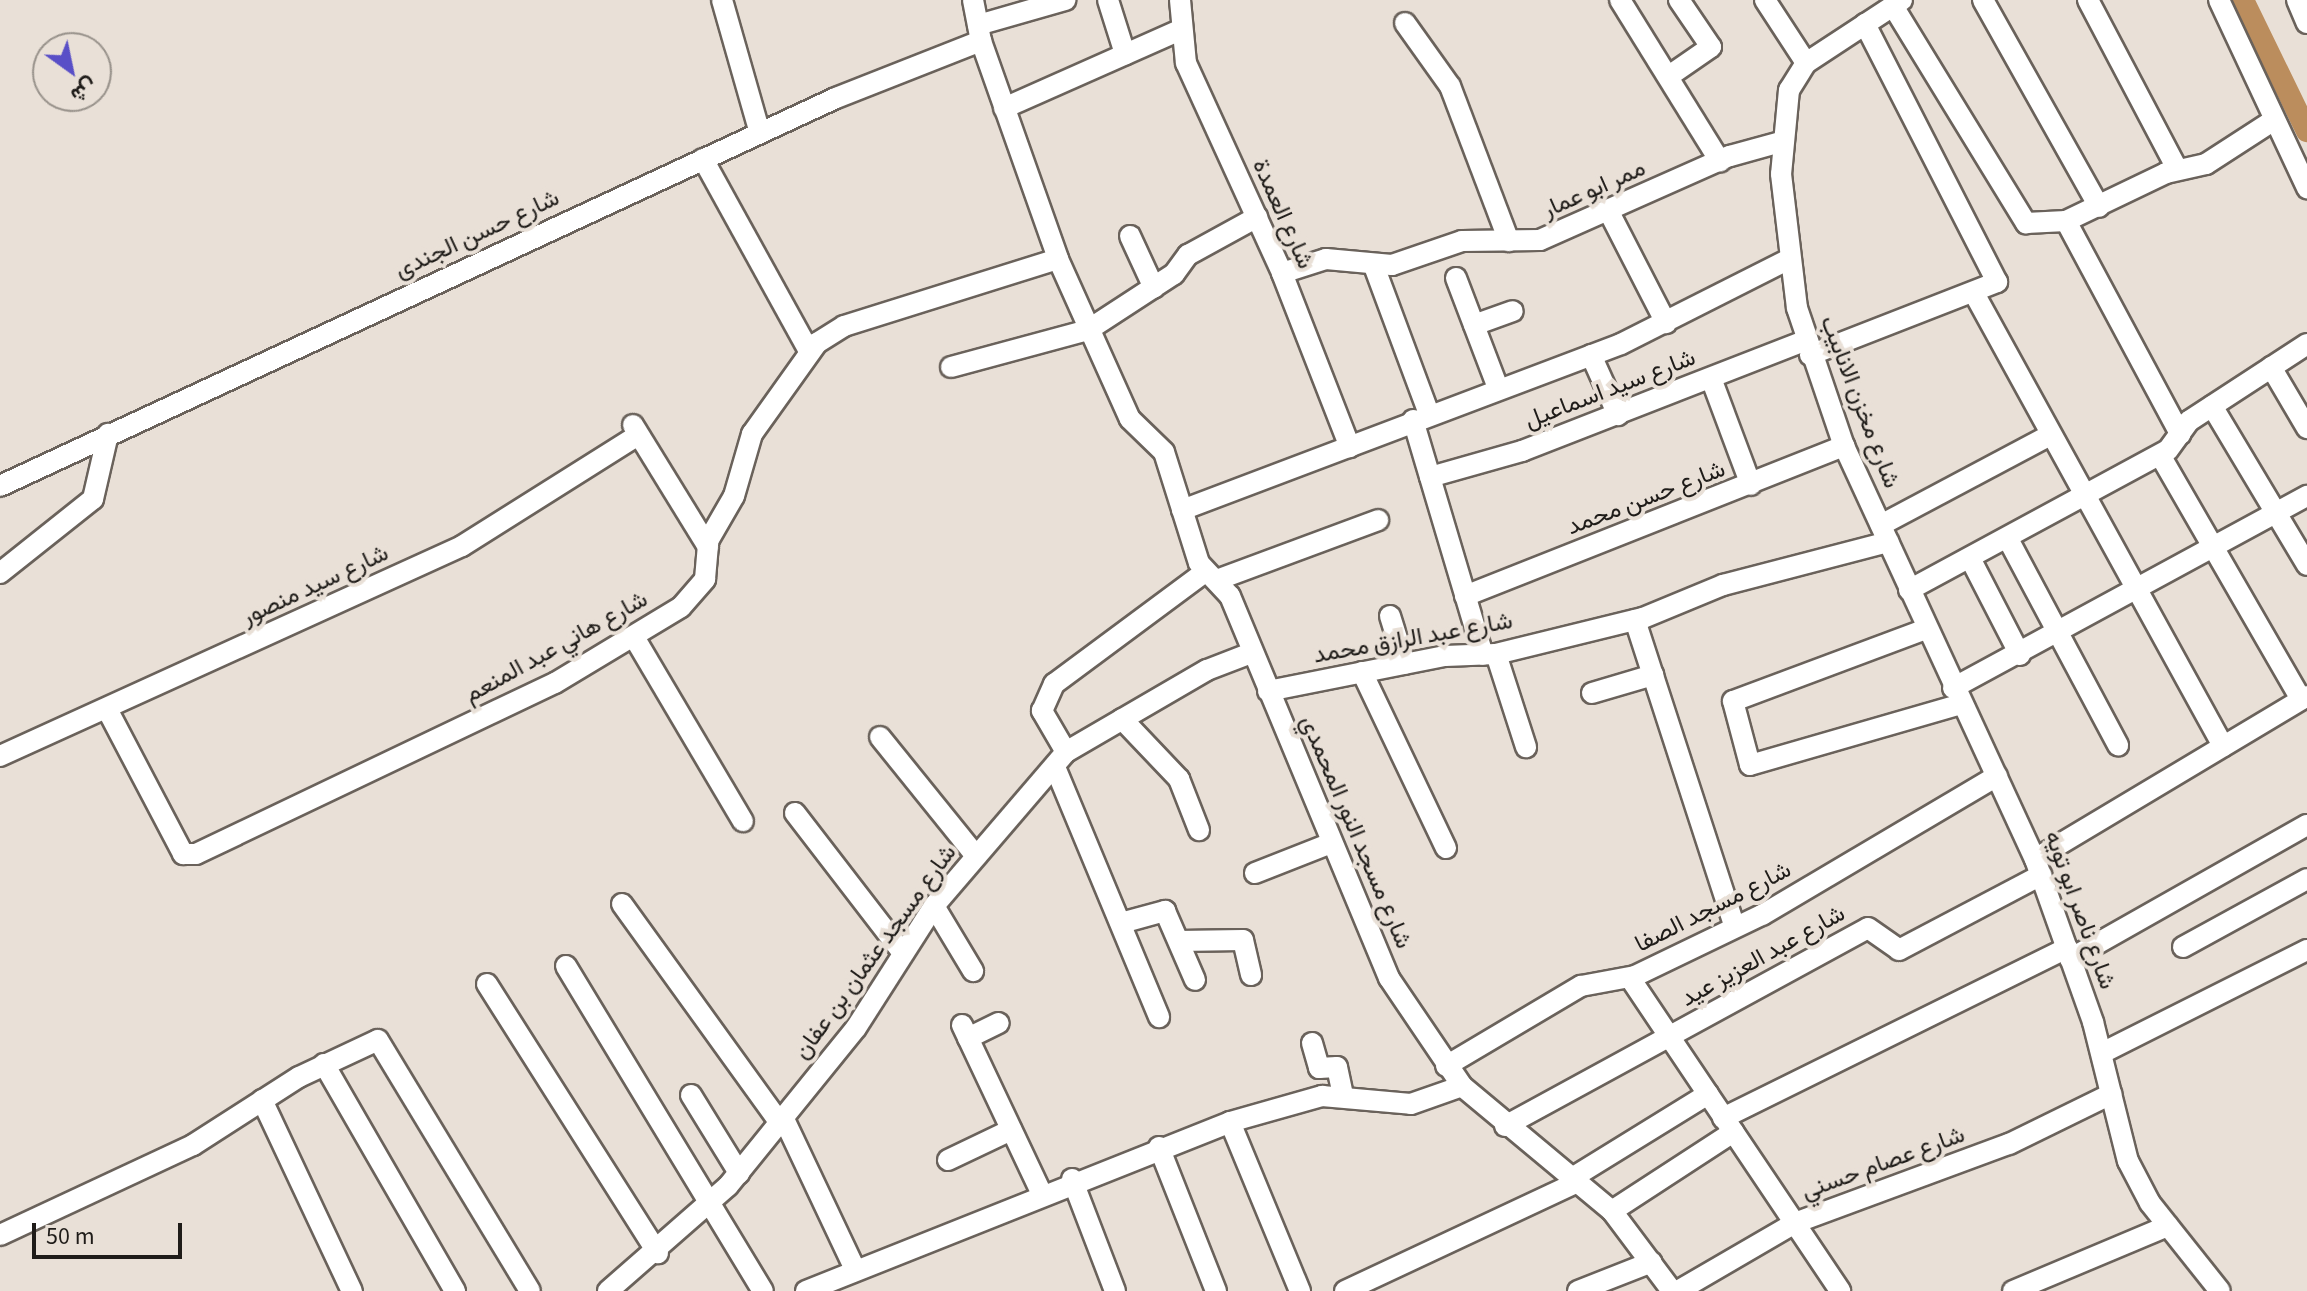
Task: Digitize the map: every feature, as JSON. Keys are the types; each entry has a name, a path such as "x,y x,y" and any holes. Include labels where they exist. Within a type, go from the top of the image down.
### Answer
{"street":[{"path":"722,0 760,133"},
{"name":"شارع مسجد النور المحمدي","path":"973,0 979,33 1004,108 1058,259 1088,330 1130,419 1164,452 1182,510 1268,691 1389,978 1462,1086 1505,1126 1612,1211 1675,1291"},
{"name":"شارع حسن الجندى","path":"0,486 979,33 1065,0"},
{"path":"1108,0 1125,54"},
{"name":"شارع العمدة","path":"1180,0 1180,30 1192,79 1282,273 1350,447"},
{"path":"1620,0 1720,161"},
{"path":"1669,76 1711,47 1679,0"},
{"path":"1765,0 1806,63"},
{"path":"1983,0 2099,207"},
{"path":"2088,0 2177,169"},
{"path":"2219,0 2307,188"},
{"path":"2297,0 2307,23"},
{"path":"1897,3 2018,217 2066,221 2177,169 2214,160 2274,120"},
{"name":"شارع مخزن الانابيب","path":"1885,534 1844,446 1808,347 1787,260 1781,142 1789,90 1806,63 1897,3"},
{"path":"1405,23 1450,86 1509,241"},
{"path":"1865,24 1994,275 1995,286 1975,295 2223,746"},
{"path":"1004,108 1180,30"},
{"name":"ممر ابو عمار","path":"1282,273 1326,259 1374,266 1462,241 1550,237 1720,161 1781,142"},
{"path":"703,159 809,351"},
{"path":"1609,212 1666,323"},
{"path":"951,367 1088,330 1154,288 1188,255 1257,217"},
{"path":"2066,221 2180,434"},
{"path":"1130,236 1154,288"},
{"name":"شارع هاني عبد المنعم","path":"107,709 189,856 555,683 690,600 705,579 708,547 734,496 752,434 809,351 844,326 1058,259"},
{"path":"1182,510 1591,355 1666,323 1787,260"},
{"path":"1374,266 1421,417 1430,477 1465,596 1526,747"},
{"path":"1456,278 1498,388"},
{"name":"شارع سيد اسماعيل","path":"1430,477 1618,415 1711,378 1975,295"},
{"path":"1474,325 1513,311"},
{"path":"1909,590 2086,499 2160,455 2212,406 2307,344"},
{"path":"1591,355 1618,415"},
{"path":"2271,367 2307,428"},
{"path":"1711,378 1751,485"},
{"path":"2212,406 2307,565"},
{"name":"شارع سيد منصور","path":"0,756 462,546 635,430 708,547"},
{"path":"0,573 93,499 108,434"},
{"name":"شارع عبد الرازق محمد","path":"1268,691 1405,664 1489,654 1635,620 1723,585 1885,534 2050,435"},
{"name":"شارع حسن محمد","path":"1465,596 1844,446"},
{"path":"2038,867 2304,697 2213,551 2160,455"},
{"path":"1926,629 1733,701 1749,761 1758,768 1957,696 2020,655 2138,593 2307,496"},
{"path":"1159,1017 1042,711 1054,684 1211,576 1378,520"},
{"name":"شارع ناصر ابو تويه","path":"1885,534 1926,629 2038,867 2102,1053 2128,1161 2168,1226 2220,1291"},
{"path":"2008,539 2118,745"},
{"path":"1970,558 2020,655"},
{"path":"1390,616 1405,664"},
{"path":"1635,620 1734,924"},
{"path":"634,637 743,821"},
{"name":"شارع مسجد عثمان بن عفان","path":"608,1291 636,1283 658,1253 713,1203 739,1173 856,1028 934,906 1060,760 1122,719 1251,653"},
{"path":"1362,672 1446,848"},
{"path":"1592,693 1653,675"},
{"path":"1122,719 1179,779 1199,830"},
{"path":"880,737 976,856"},
{"name":"شارع مسجد الصفا","path":"1446,1066 1581,986 1630,978 1734,924 1997,776"},
{"path":"795,813 902,952"},
{"path":"1612,1211 1728,1125 2068,953 2307,825"},
{"path":"1255,873 1331,843"},
{"name":"شارع عبد العزيز عيد","path":"1505,1126 1868,928 1899,950 2038,867"},
{"path":"2183,947 2307,879"},
{"path":"622,904 781,1120 855,1269"},
{"path":"934,906 973,971"},
{"path":"1121,923 1165,911 1195,980"},
{"path":"1179,941 1243,940 1251,975"},
{"path":"2102,1053 2307,950"},
{"path":"566,966 713,1203 763,1291"},
{"path":"1630,978 1840,1291"},
{"path":"487,984 658,1253"},
{"path":"999,1023 965,1032 1041,1192"},
{"path":"0,1235 193,1145 262,1100 372,1040 389,1050 530,1291"},
{"path":"1312,1043 1319,1068 1337,1067 1343,1095"},
{"path":"324,1064 455,1291"},
{"path":"806,1291 1072,1179 1230,1122 1343,1095 1411,1104 1462,1086"},
{"path":"1345,1291 1575,1180 1708,1094"},
{"name":"شارع عصام حسني","path":"1675,1291 1795,1223 2009,1144 2111,1094"},
{"path":"691,1095 739,1173"},
{"path":"262,1100 352,1291"},
{"path":"1230,1122 1300,1291"},
{"path":"948,1160 1011,1130"},
{"path":"1159,1147 1216,1291"},
{"path":"1072,1179 1115,1291"},
{"path":"2013,1291 2168,1226"},
{"path":"1578,1291 1652,1262"}],"waterway":[{"path":"2243,0 2307,131"}]}
